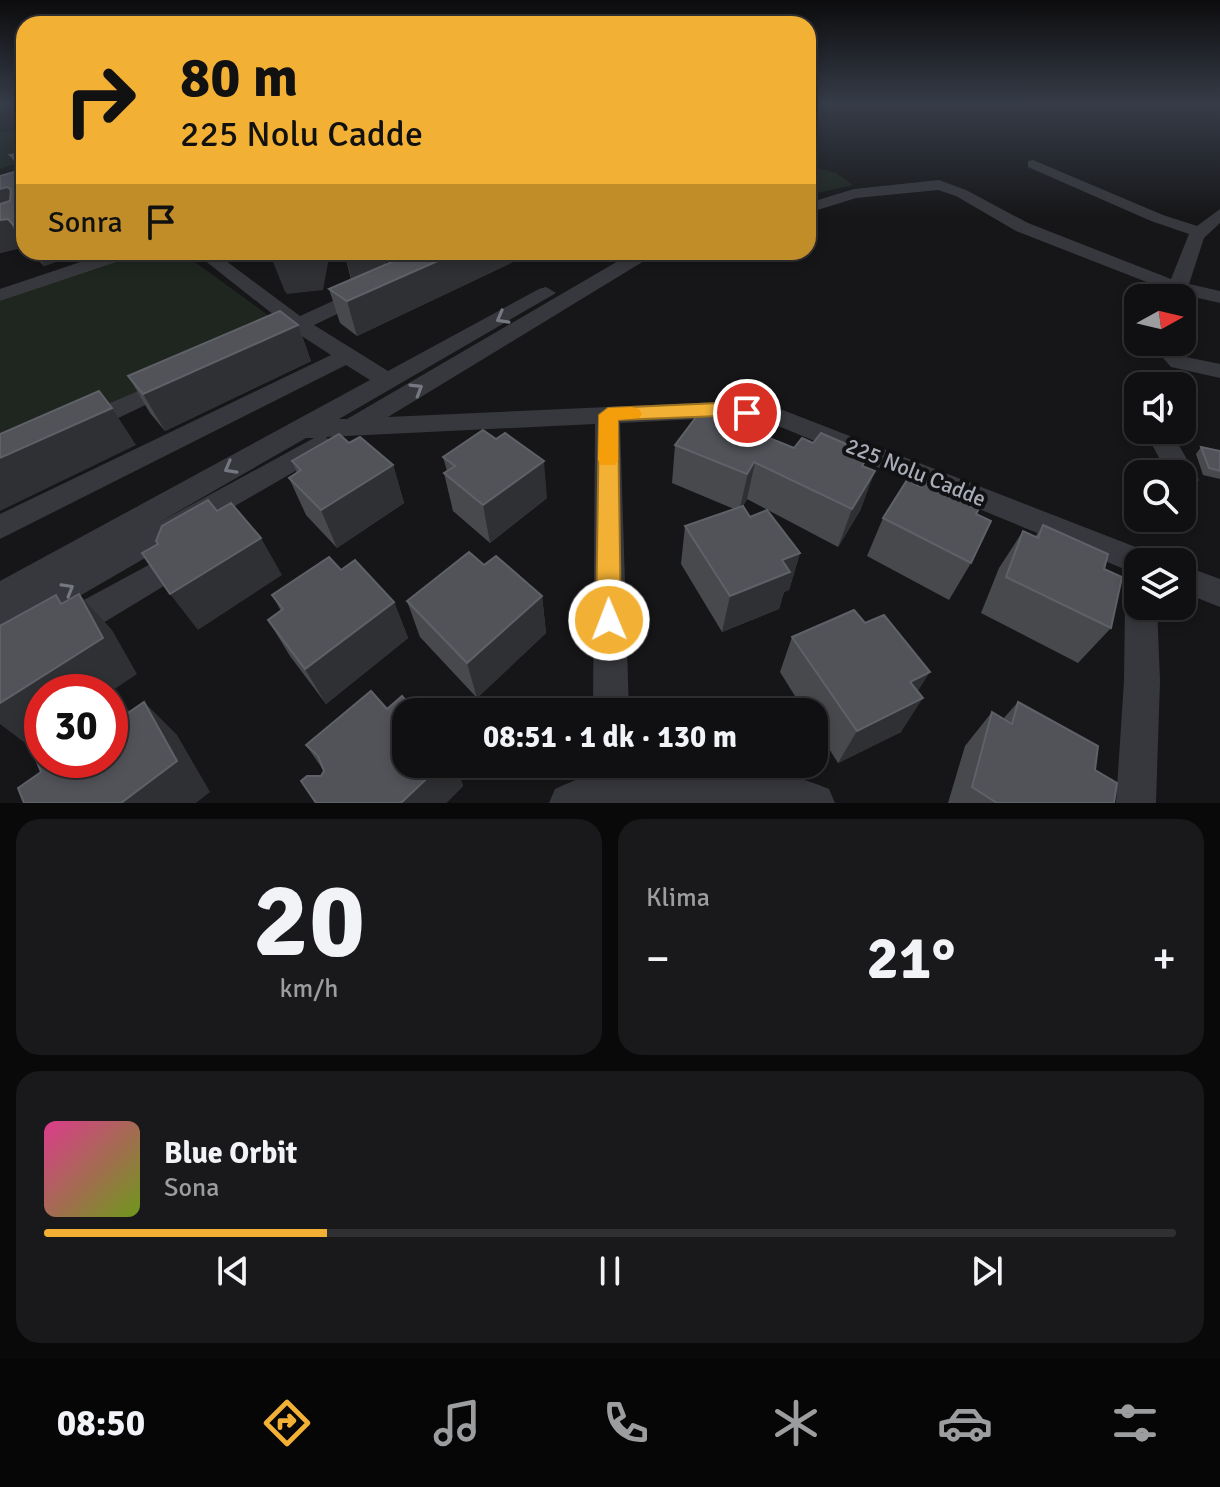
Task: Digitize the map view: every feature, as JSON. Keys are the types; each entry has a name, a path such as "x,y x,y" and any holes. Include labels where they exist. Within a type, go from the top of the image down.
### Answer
{"street":[{"path":"1033,164 1157,218 1220,241"},
{"path":"816,206 854,194 939,185 961,193 1022,227 1156,284"},
{"path":"1178,284 1198,234 1220,214"},
{"path":"0,295 104,260"},
{"path":"214,260 299,325 389,382"},
{"path":"0,597 604,260"},
{"path":"0,627 360,423 633,260"},
{"path":"242,351 387,283"},
{"path":"1196,294 1220,297"},
{"path":"0,527 348,355"},
{"path":"1173,356 1179,362 1220,371"},
{"path":"71,430 185,377"},
{"path":"360,423 366,391"},
{"name":"225 Nolu Cadde","path":"298,430 360,423 719,410 775,415 1124,556"},
{"path":"608,415 611,698"},
{"path":"41,641 171,566"},
{"path":"1196,584 1220,593"},
{"path":"1136,803 1141,620"},
{"path":"569,803 608,778"},
{"path":"641,778 774,791 815,803"}],"shaded area":[{"path":"0,141 16,141 16,164 0,169"},
{"path":"816,167 836,173 853,185 816,193"},
{"path":"117,260 192,260 279,323 279,328 0,456 0,301"}],"building":[{"path":"16,171 16,228 8,219 0,220 0,204 10,201 11,189 0,189 0,176"},
{"path":"396,260 440,260 347,301 329,289"},
{"path":"280,311 298,325 143,394 128,376"},
{"path":"99,391 112,408 0,458 0,434"},
{"path":"718,406 764,422 757,433 794,448 802,438 813,443 821,433 869,454 862,466 875,471 852,509 754,462 747,474 675,445 700,412 711,416"},
{"path":"483,430 496,439 505,433 544,461 483,505 444,473 455,466 443,457"},
{"path":"339,434 349,443 360,437 393,465 321,510 289,478 301,470 292,461"},
{"path":"1201,447 1220,451 1220,471 1209,468"},
{"path":"927,476 983,501 976,514 991,521 971,563 883,518 907,480 921,487"},
{"path":"208,500 217,511 231,503 261,538 170,594 142,553 158,544 156,541 162,526"},
{"path":"743,506 750,517 767,510 800,553 782,560 790,572 730,596 685,526"},
{"path":"1043,525 1108,554 1104,569 1122,577 1111,628 1006,577 1023,531 1038,538"},
{"path":"469,552 484,565 496,556 542,596 467,663 407,601"},
{"path":"329,557 341,570 355,560 394,602 305,669 268,620 283,609 272,595"},
{"path":"79,594 103,638 46,674 24,674 24,688 0,703 0,626 56,595 61,604"},
{"path":"854,610 865,623 884,615 930,672 910,682 923,698 857,731 792,637"},
{"path":"371,691 387,709 392,705 392,778 427,778 401,803 316,803 301,781 307,776 321,776 324,771 318,756 306,745"},
{"path":"144,702 177,761 121,803 24,803 18,788 32,778 128,778 128,713"},
{"path":"1018,702 1098,746 1095,770 1117,783 1114,803 997,803 972,787 992,712 1012,724"}],"slow traffic":[{"path":"608,460 608,415 632,414"}],"route":[{"path":"609,620 608,415 719,410 747,413"}]}
